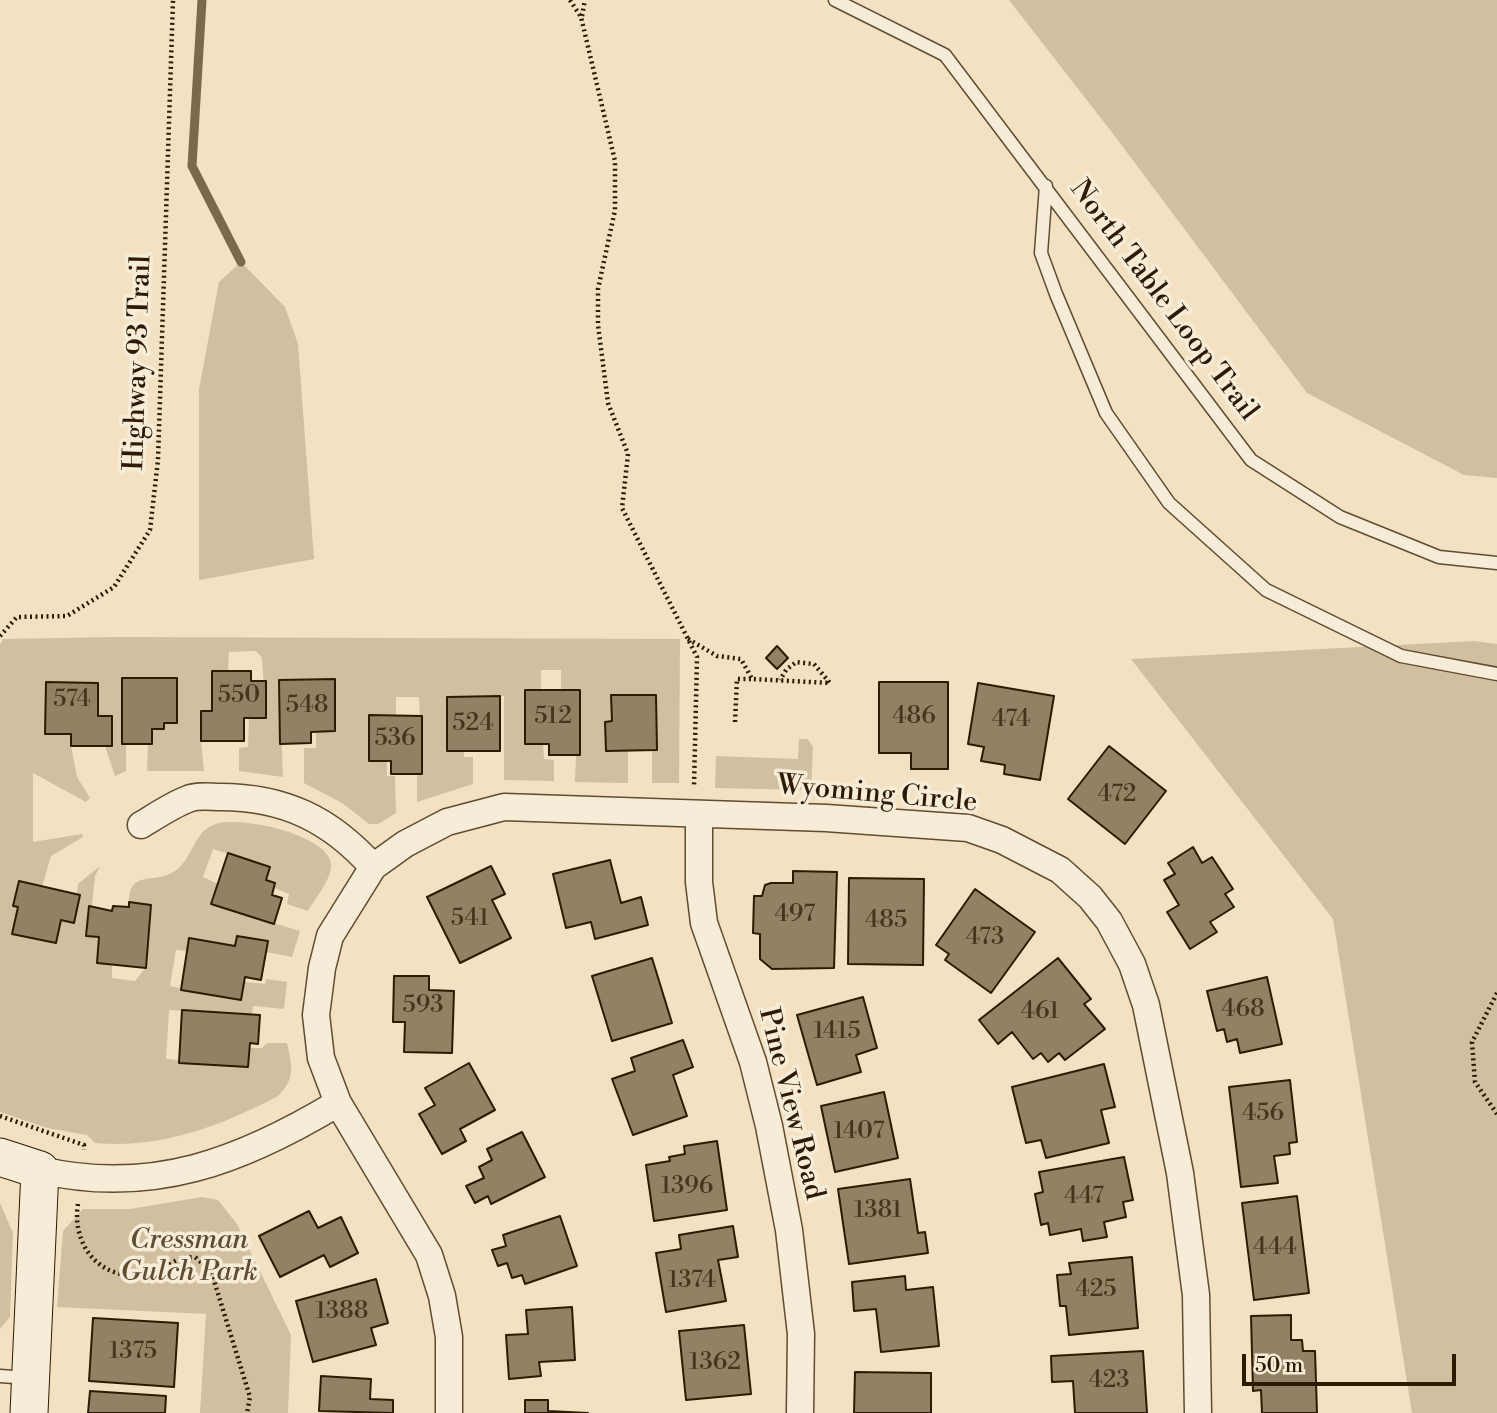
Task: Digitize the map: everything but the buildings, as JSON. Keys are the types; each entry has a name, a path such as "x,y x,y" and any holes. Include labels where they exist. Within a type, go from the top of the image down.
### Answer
{"street":[{"path":"141,825 191,797 235,797 276,803 313,817 345,836 373,867"},
{"name":"Wyoming Circle","path":"449,1413 449,1336 442,1296 429,1255 338,1103 321,1058 316,1015 322,968 330,936 353,895 373,867 405,844 447,822 504,807 826,818 968,828 1035,855 1060,870 1090,897 1109,921 1132,964 1146,1005 1180,1173 1196,1295 1198,1413"},
{"name":"Pine View Road","path":"699,815 699,882 704,923 753,1062 769,1126 789,1230 801,1334 800,1413"},
{"path":"0,1157 81,1180 121,1181 204,1166 251,1149 338,1103"},
{"path":"20,1389 40,1170"}],"lane":[{"name":"North Table Loop Trail","path":"835,0 945,55 1251,460 1340,517 1439,557 1497,564"},
{"path":"1046,187 1041,253 1056,294 1106,413 1169,503 1266,590 1401,656 1497,674"}],"path":[{"name":"Highway 93 Trail","path":"0,636 17,617 67,615 114,587 150,530 158,460 173,0"},
{"path":"570,0 582,17 615,161 615,210 597,289 597,325 608,403 628,454 622,508 697,657 694,791 699,815"},
{"path":"582,17 585,0"},
{"path":"687,639 717,656 741,659 752,679"},
{"path":"735,722 737,679 830,683 814,664 796,662 786,670 780,680"},
{"path":"1497,993 1472,1042 1475,1082 1497,1114"},
{"path":"0,1116 84,1145 76,1224 89,1256 112,1275 152,1276 176,1258 195,1257 211,1271 250,1397 247,1413"}],"green space":[{"path":"1009,0 1497,0 1497,478 1464,475 1307,393"},
{"path":"241,262 285,307 298,344 314,559 199,580 199,389 219,282"},
{"path":"3,639 680,639 679,783 652,783 652,750 657,750 655,695 612,695 612,721 605,722 606,751 628,751 628,783 575,782 576,755 580,755 580,691 561,690 561,670 541,670 541,690 525,691 525,743 543,744 544,759 554,760 554,781 504,780 504,696 447,697 447,750 464,751 464,757 473,757 473,784 417,802 417,774 422,774 419,697 396,697 396,715 370,715 369,761 387,761 387,776 395,776 396,813 378,824 369,824 342,803 304,783 304,748 316,748 316,732 335,731 334,679 279,680 283,777 239,771 239,748 248,747 249,718 266,718 262,658 256,651 229,652 228,671 201,741 204,771 147,771 148,744 152,744 152,729 164,723 177,723 177,679 122,744 126,744 126,771 115,776 105,746 71,746 77,777 90,798 86,802 33,773 33,842 82,834 83,837 51,856 42,887 19,882 13,906 18,907 13,934 56,943 61,920 80,895 77,894 78,884 100,866 95,876 92,906 89,906 87,936 99,937 97,962 112,964 112,978 135,981 146,967 151,906 129,902 130,892 138,881 175,871 208,828 228,822 243,823 262,825 299,836 326,853 331,869 308,911 287,904 289,894 274,888 275,883 266,880 270,867 213,849 203,877 218,884 212,904 300,931 292,957 266,952 267,941 237,936 235,946 190,938 187,951 176,950 170,986 240,1000 244,982 265,984 266,979 287,982 284,1009 253,1006 252,1014 169,1010 166,1059 179,1060 180,1063 248,1067 250,1048 262,1048 267,1043 287,1043 290,1077 278,1096 212,1126 167,1139 119,1144 95,1143 87,1135 47,1128 0,1112 0,645"},
{"path":"1474,641 1497,644 1497,1413 1412,1413 1333,919 1131,659"},
{"path":"799,739 808,739 813,747 811,790 715,788 716,756 798,759"},
{"name":"Cressman Gulch Park","path":"202,1197 218,1200 237,1224 291,1335 288,1413 200,1413 206,1314 57,1307 63,1231 83,1209 130,1209"},
{"path":"0,1203 13,1233 10,1317 0,1329"}],"waterway":[{"path":"202,0 192,166 241,262"}]}
